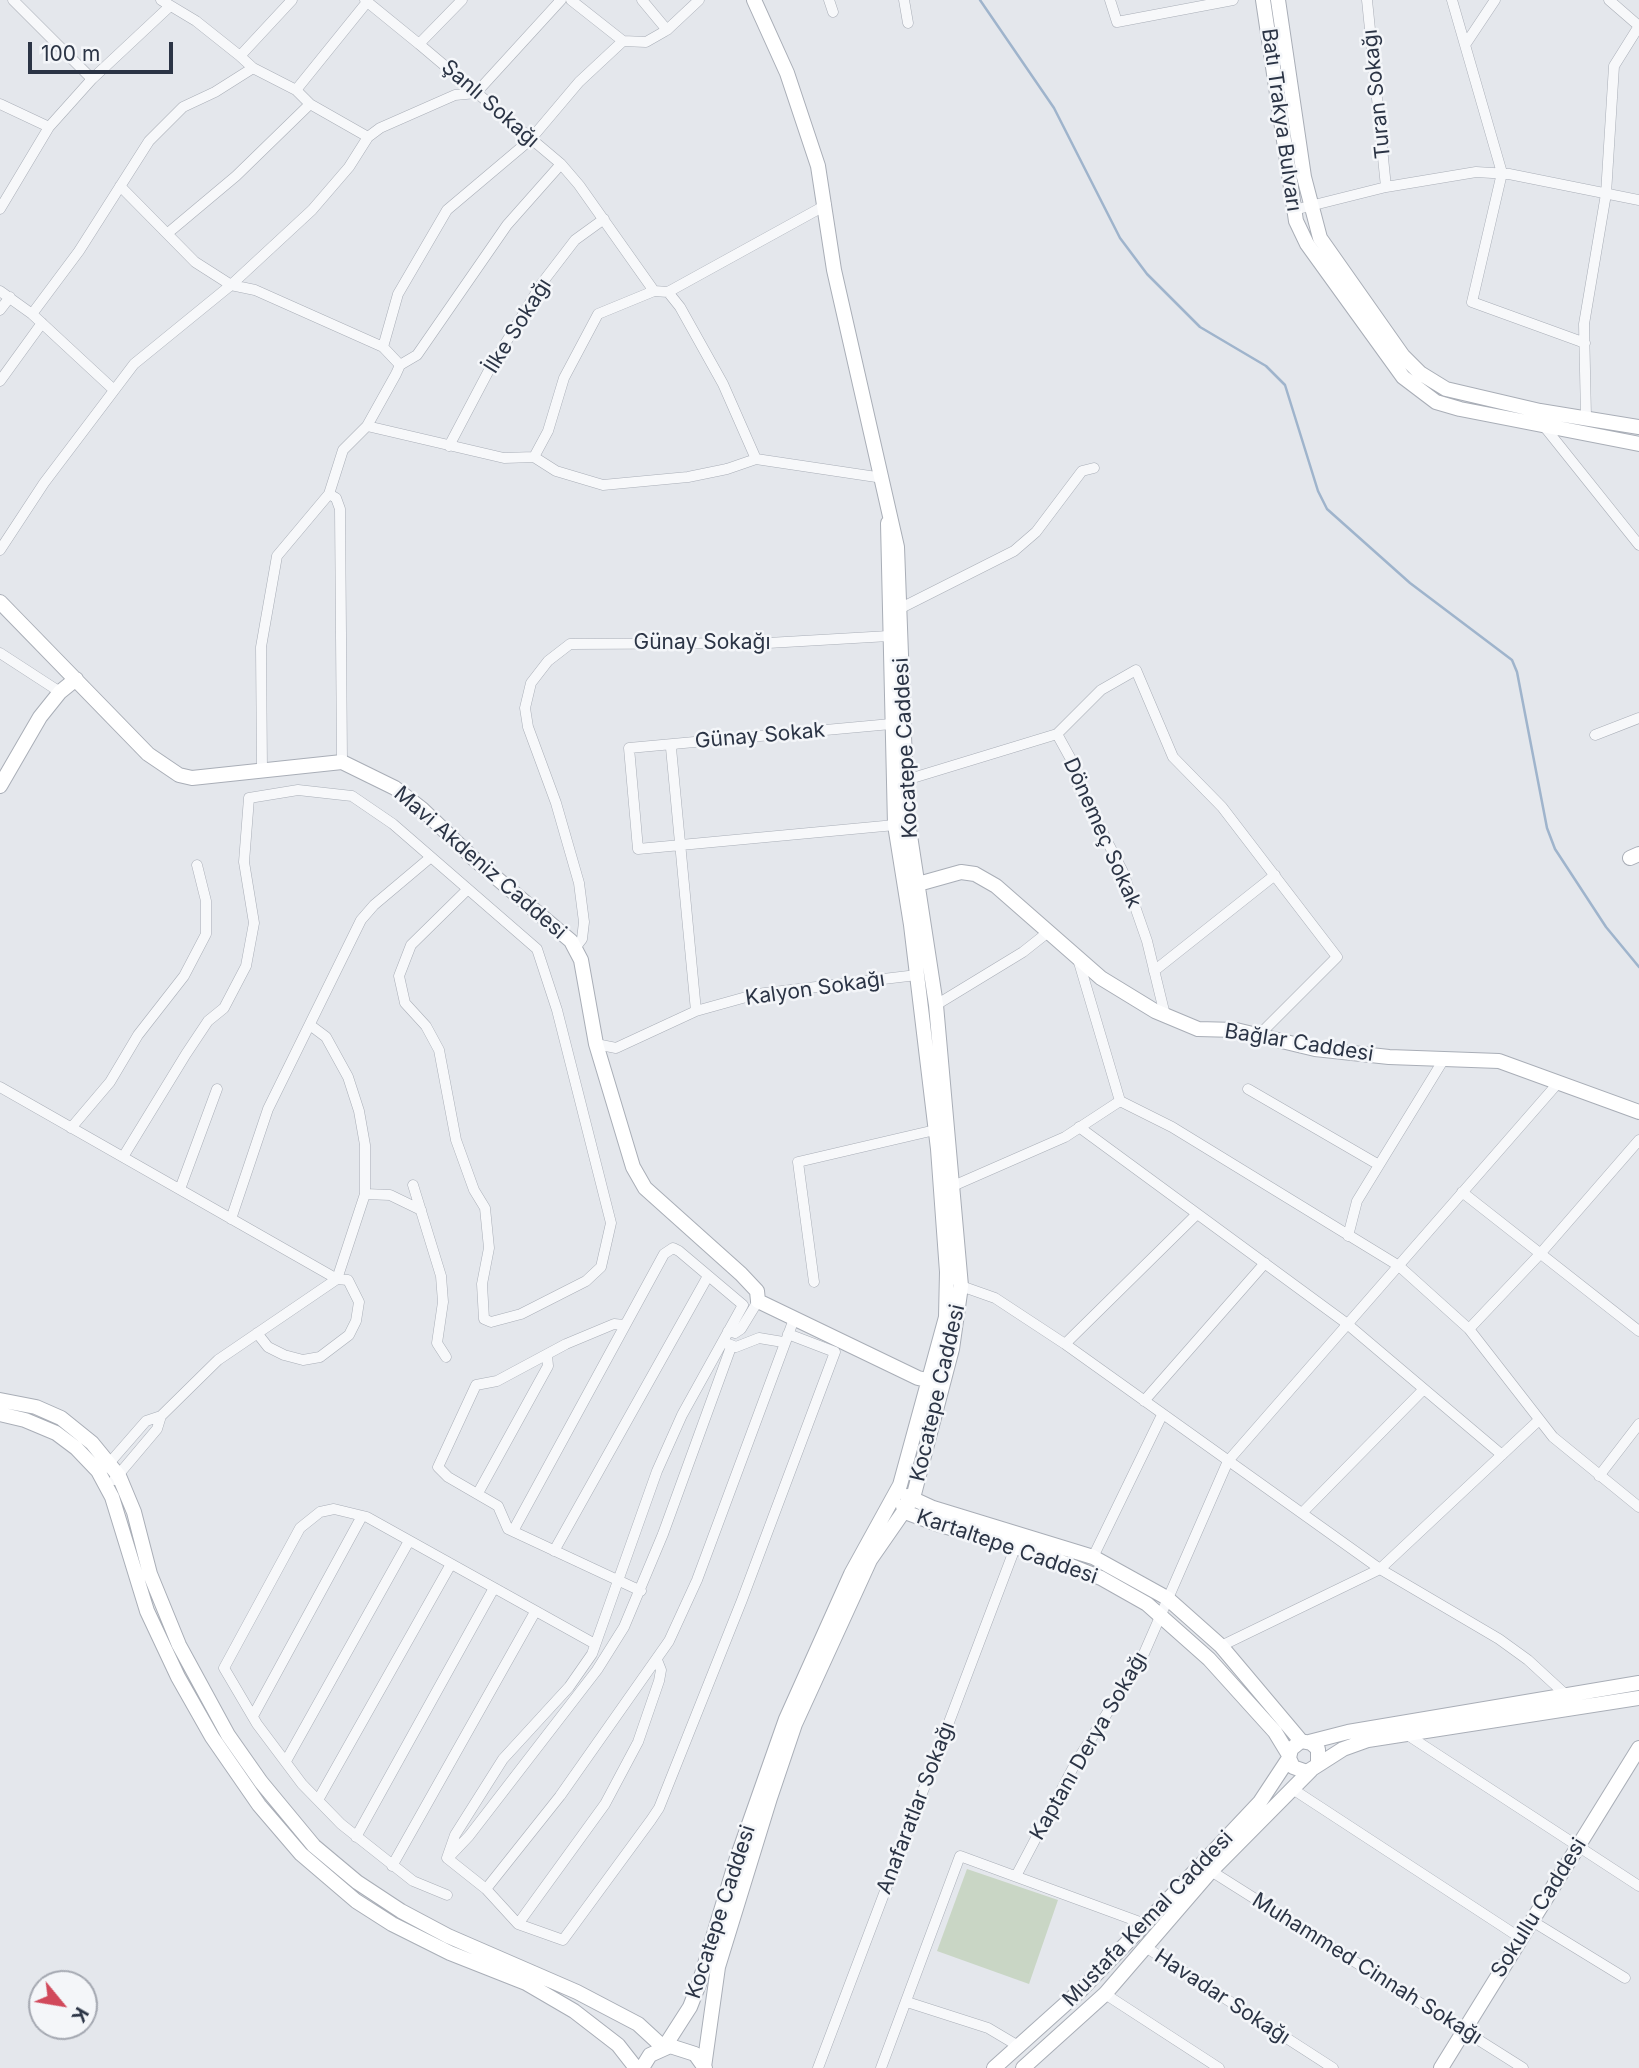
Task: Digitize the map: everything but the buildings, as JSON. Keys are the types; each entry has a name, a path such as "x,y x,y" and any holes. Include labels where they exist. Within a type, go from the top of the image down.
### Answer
{"main road":[{"name":"Kocatepe Caddesi","path":"743,0 765,26"},
{"name":"Kocatepe Caddesi","path":"704,2068 718,1967 795,1724 870,1560 913,1499 946,1317 948,1292 935,1130 917,975 908,830 897,547 834,270 818,166 796,98 754,0"},
{"name":"Batı Trakya Bulvarı","path":"1263,0 1294,210 1307,244 1370,334 1416,389 1436,402 1460,409 1639,444"},
{"name":"Batı Trakya Bulvarı","path":"1278,0 1309,205 1320,238 1403,356 1420,373 1447,389 1540,411 1639,427"},
{"name":"Kocatepe Caddesi","path":"642,2068 650,2055 664,2047 690,2007 736,1861 786,1719 851,1574 897,1492 956,1330 961,1286 936,1005 912,885 895,825 888,636 888,512"},
{"path":"0,602 148,754 179,775 192,778 342,762"},
{"path":"0,786 40,717 60,692 76,679"},
{"name":"Mavi Akdeniz Caddesi","path":"342,762 395,788 413,802 474,859 571,941 581,960 596,1044 633,1167 645,1188 741,1274 757,1291 758,1301 935,1382"},
{"name":"Bağlar Caddesi","path":"912,885 961,872 975,874 996,886 1046,933 1101,978 1165,1015 1198,1029 1236,1030 1315,1049 1499,1061 1639,1112"},
{"path":"0,1400 36,1407 61,1418 92,1443 105,1474 138,1587 168,1658 212,1737 279,1830 314,1868 377,1915 419,1939 542,1991 603,2031 636,2068"},
{"path":"0,1414 25,1420 56,1433 105,1474 119,1476 134,1512 150,1574 179,1645 228,1735 268,1791 314,1846 367,1890 448,1936 537,1973 638,2024 652,2028 678,2025"},
{"path":"897,1492 905,1512"},
{"name":"Kartaltepe Caddesi","path":"897,1492 933,1508 1093,1556 1167,1598 1221,1646 1305,1742"},
{"name":"Kartaltepe Caddesi","path":"905,1512 1046,1556 1101,1578 1160,1614 1209,1659 1275,1732 1289,1757"},
{"path":"1305,1742 1318,1749 1315,1767 1297,1770 1289,1757 1293,1745 1305,1742 1564,1694 1639,1683"},
{"name":"Mustafa Kemal Caddesi","path":"1023,2068 1105,1994 1211,1871 1291,1788 1315,1767 1354,1744 1639,1698"},
{"name":"Sokullu Caddesi","path":"1441,2068 1519,1937 1532,1921 1639,1748"},
{"name":"Mustafa Kemal Caddesi","path":"994,2068 1020,2047 1145,1924 1260,1802 1289,1757"},
{"path":"638,2024 664,2047 685,2048 695,2054 704,2068"}],"street":[{"path":"13,0 92,79"},
{"path":"240,56 292,0"},
{"path":"0,550 44,482 134,364 230,285 312,210 349,167 368,137 380,128 455,95 476,93 561,0"},
{"path":"571,0 623,41 646,42 667,30 699,0"},
{"path":"642,0 667,30"},
{"path":"829,0 833,12"},
{"path":"904,0 908,23"},
{"path":"1110,0 1116,22 1233,0"},
{"name":"Turan Sokağı","path":"1367,0 1386,187"},
{"path":"1452,0 1502,173 1472,302 1585,343"},
{"path":"1465,45 1495,0"},
{"path":"1586,417 1584,324 1606,194 1614,66 1639,26 1609,0"},
{"path":"296,90 366,1"},
{"name":"Şanlı Sokağı","path":"366,1 561,164 604,219 654,291"},
{"path":"419,44 457,2"},
{"path":"0,209 49,128 165,4 196,21 253,68 296,90 310,104 368,137"},
{"path":"383,347 398,294 447,210 530,140 579,82 623,41"},
{"path":"32,314 79,251 149,141 183,107 215,92 253,68"},
{"path":"0,104 49,128"},
{"path":"168,233 236,176 310,104"},
{"path":"262,771 261,647 277,556 329,494 343,450 367,426 400,365 418,355 507,225 561,164"},
{"path":"1294,210 1386,187 1476,172 1502,173 1639,200"},
{"path":"120,186 195,262 230,285 256,290 383,347 400,365"},
{"path":"534,457 548,430 564,378 598,314 654,291 668,292 826,205"},
{"name":"İlke Sokağı","path":"449,446 488,372 542,283 575,240 604,219"},
{"path":"0,291 32,314 114,390"},
{"path":"668,292 680,307 723,384 756,459"},
{"path":"0,310 10,297"},
{"path":"0,380 42,323"},
{"path":"1542,424 1639,545"},
{"path":"367,426 504,458 534,457 555,471 603,485 688,477 727,469 756,459 883,478"},
{"path":"899,609 1014,551 1037,532 1082,471 1094,468"},
{"path":"329,494 336,498 340,509 342,762"},
{"name":"Günay Sokağı","path":"575,947 582,939 584,922 579,883 556,803 528,727 525,708 531,683 548,661 570,644 768,643 888,636"},
{"path":"0,653 60,692"},
{"path":"906,780 1057,734 1101,690 1136,670 1173,757 1222,807 1337,957 1259,1035"},
{"path":"1594,735 1639,718"},
{"name":"Günay Sokak","path":"680,844 638,849 629,748 891,724"},
{"name":"Dönemeç Sokak","path":"1057,734 1073,763 1077,785 1123,872 1165,1015"},
{"path":"674,744 671,748 696,1012"},
{"path":"124,1157 208,1021 224,1008 246,966 254,923 244,862 249,798 298,790 352,796 393,824 468,889 537,949 557,1010 611,1223 601,1267 586,1281 521,1314 491,1322 484,1319 482,1284 489,1248 485,1208 474,1190 456,1140 439,1050 426,1026 405,1003 399,976 411,945 468,889"},
{"path":"680,844 895,825"},
{"path":"231,1219 268,1109 361,920 374,905 431,857"},
{"path":"71,1128 110,1082 138,1035 195,958 206,934 206,901 197,865"},
{"path":"1154,971 1275,875"},
{"path":"936,1005 1023,952 1046,933"},
{"path":"1077,959 1120,1101 1172,1127 1399,1266 1469,1329 1553,1437 1639,1507"},
{"name":"Kalyon Sokağı","path":"596,1044 616,1048 696,1012 757,995 917,975"},
{"path":"105,1474 146,1422 161,1416 218,1360 337,1279 365,1194 365,1145 359,1111 348,1077 326,1037 310,1025"},
{"path":"1348,1236 1357,1201 1444,1059"},
{"name":"Kaptanı Derya Sokağı","path":"1016,1876 1075,1764 1142,1658 1228,1461 1558,1083"},
{"path":"0,1087 337,1279 348,1280 359,1301 356,1321 337,1346 320,1357 303,1360 268,1347 257,1333"},
{"path":"180,1189 217,1089"},
{"path":"1248,1089 1380,1165"},
{"path":"953,1186 1065,1137 1120,1101"},
{"path":"1079,1127 1346,1323 1502,1455"},
{"path":"814,1282 798,1162 935,1130"},
{"path":"1469,1329 1540,1254 1639,1140"},
{"path":"413,1185 441,1276 443,1302 436,1343 446,1357"},
{"path":"1462,1192 1639,1331"},
{"path":"365,1194 390,1195 421,1210"},
{"path":"1065,1344 1197,1214"},
{"path":"447,1858 469,1836 597,1670 624,1627 641,1591 727,1340 743,1305 679,1251 668,1250 624,1325 513,1531"},
{"path":"1144,1401 1265,1264"},
{"path":"554,1551 708,1276"},
{"path":"961,1286 995,1298 1065,1344 1380,1569 1499,1639 1528,1660 1564,1694"},
{"path":"447,1858 455,1835 486,1783 503,1759 569,1687 595,1644 657,1471 682,1415 727,1340 741,1329 758,1301"},
{"path":"486,1889 560,1796 669,1641 697,1580 793,1319"},
{"path":"624,1325 614,1324 497,1381 476,1385 438,1467 448,1477 498,1506 505,1524 513,1531 641,1591"},
{"path":"447,1858 486,1889 518,1924 563,1940 659,1808 835,1352 785,1338 727,1340"},
{"path":"478,1493 548,1366 547,1355"},
{"path":"1303,1512 1423,1390"},
{"path":"1093,1556 1162,1415"},
{"path":"119,1476 157,1429 161,1416"},
{"path":"1221,1646 1380,1569 1539,1420"},
{"path":"1599,1476 1639,1424"},
{"path":"447,1895 413,1881 392,1866 356,1837 318,1800 253,1716 225,1668 300,1528 320,1513 334,1509 362,1516 595,1644"},
{"path":"253,1716 362,1516"},
{"path":"286,1761 410,1541"},
{"name":"Anafaratlar Sokağı","path":"818,2068 1015,1548"},
{"path":"318,1800 451,1564"},
{"path":"356,1837 494,1588"},
{"path":"392,1866 535,1612"},
{"path":"518,1924 605,1804 638,1742 659,1681 661,1670 657,1660"},
{"path":"1406,1734 1639,1886"},
{"path":"1291,1788 1519,1937"},
{"path":"881,2068 960,1856 1145,1924"},
{"name":"Muhammed Cinnah Sokağı","path":"1211,1871 1523,2068"},
{"path":"1532,1921 1625,1978"},
{"name":"Havadar Sokağı","path":"1147,1948 1333,2068"},
{"path":"1105,1994 1219,2068"},
{"path":"907,2002 988,2028 1020,2047"}],"green space":[{"path":"967,1869 1058,1900 1029,1984 937,1951"}],"waterway":[{"path":"980,0 1054,108 1120,238 1147,274 1200,327 1266,366 1285,385 1318,491 1327,509 1410,583 1512,660 1517,672 1547,828 1555,849 1606,927 1639,967"}]}
